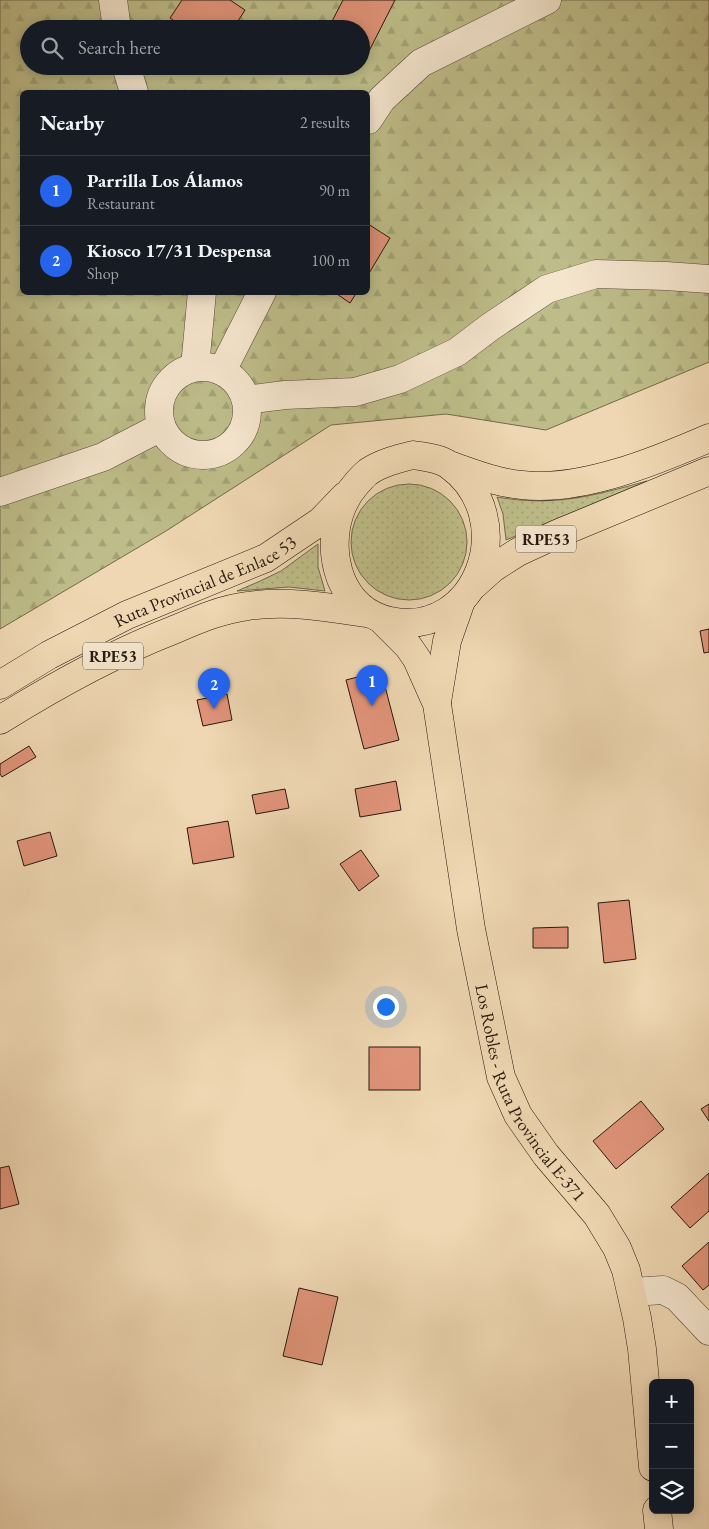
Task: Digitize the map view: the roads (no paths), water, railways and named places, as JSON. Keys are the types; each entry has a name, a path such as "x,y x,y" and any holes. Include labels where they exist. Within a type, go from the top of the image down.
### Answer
{"main road":[{"name":"RPE53","path":"709,438 662,458 624,471 555,485 523,486 490,479 432,458 413,455 391,460 366,473 348,494 339,514 335,532 337,567 352,598 373,616 398,623 416,623 434,618 466,594 493,568 518,552 709,471"},
{"name":"RPE53","path":"448,465 475,494 483,511 486,530 486,549 481,567 466,594"},
{"name":"Ruta Provincial de Enlace 53","path":"0,685 50,655 127,615 266,558 320,521 348,494"},
{"path":"436,704 447,641 466,594"},
{"name":"Ruta Provincial de Enlace 53","path":"0,720 110,658 152,638 233,608 250,605 279,604 319,606 373,616"},
{"path":"373,616 408,646 417,659 436,704"},
{"name":"Los Robles - Ruta Provincial E-371","path":"436,704 471,929 501,1077 518,1115 530,1133 597,1214 626,1270 632,1292 642,1349 649,1424"},
{"path":"657,1514 659,1529"}],"street":[{"path":"114,0 116,20"},
{"path":"370,117 382,99 421,63 547,0"},
{"path":"129,75 133,90"},
{"path":"246,400 355,392 400,379 457,352 490,327 547,289 596,274 709,279"},
{"path":"195,367 202,295"},
{"path":"222,371 260,295"},
{"path":"195,367 214,368 233,378 241,388 246,400 247,417 242,433 231,445 216,453 200,455 184,451 170,441 161,427 158,412 161,396 168,382 180,372 195,367"},
{"path":"0,492 103,457 161,427"},
{"path":"632,1292 663,1290 677,1297 709,1331"}],"place":[{"name":"Parrilla Los Álamos","path":"372,706"},
{"name":"Kiosco 17/31 Despensa","path":"214,709"}]}
